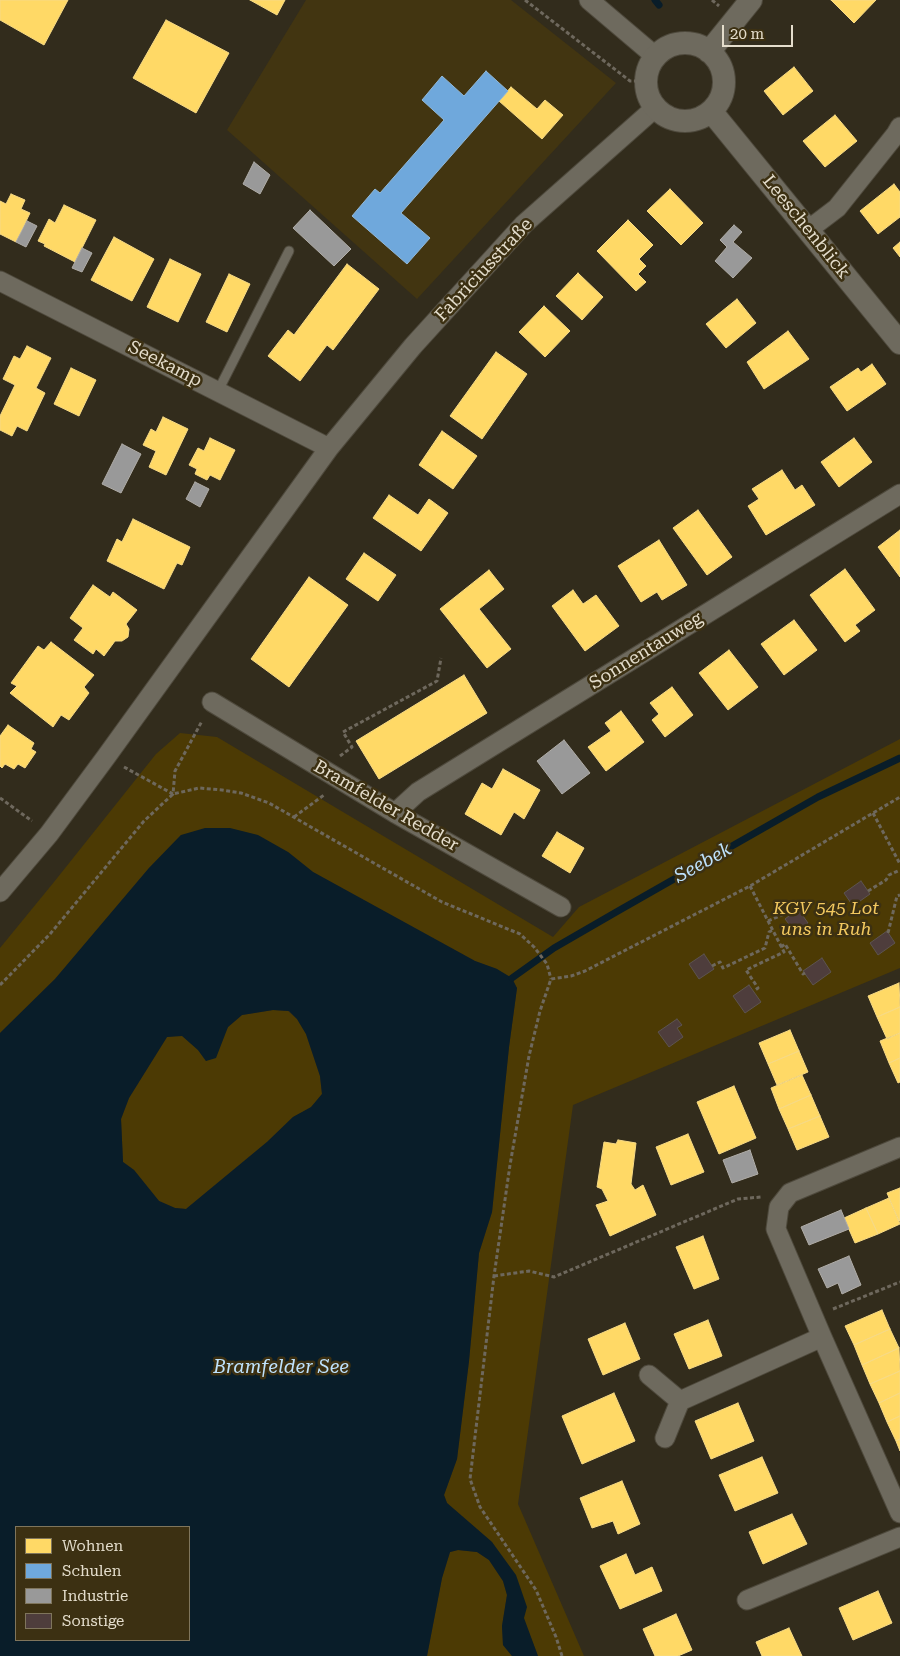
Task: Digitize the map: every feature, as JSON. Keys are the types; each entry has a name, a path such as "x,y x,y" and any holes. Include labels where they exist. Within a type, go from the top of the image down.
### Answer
{"street":[{"path":"589,0 655,56"},
{"path":"709,52 751,0"},
{"path":"687,43 699,45 717,60 722,70 723,92 711,112 687,122 674,120 662,115 655,108 647,94 645,81 648,68 655,56 675,44 687,43"},
{"name":"Fabriciusstraße","path":"106,757 329,448 413,346 524,224 655,108"},
{"name":"Leeschenblick","path":"711,112 900,343"},
{"path":"808,230 837,208 900,127"},
{"name":"Seekamp","path":"0,281 329,448"},
{"name":"Sonnentauweg","path":"395,813 418,792 900,494"},
{"name":"Bramfelder Redder","path":"212,702 395,813 562,907"},
{"path":"0,892 48,834 106,757"},
{"path":"900,1147 790,1193 779,1207 776,1229 813,1317 900,1509"},
{"path":"665,1438 680,1401 822,1337"},
{"path":"649,1375 680,1401"},
{"path":"747,1600 900,1537"}],"lane":[{"path":"218,391 288,251"}],"path":[{"path":"525,0 630,81 645,81"},
{"path":"322,769 352,747 343,732 437,680 440,658"},
{"path":"173,794 175,771 212,702"},
{"path":"106,757 173,794"},
{"path":"294,817 343,782"},
{"path":"0,985 50,934 144,821 173,794 199,788 241,794 269,803 442,902 520,934 534,947 546,964 551,979 540,1011 529,1056 510,1165 494,1276 470,1479 480,1507 536,1590 562,1656"},
{"path":"551,979 571,976 585,971 750,886 900,797"},
{"path":"0,798 48,834"},
{"path":"873,814 900,864"},
{"path":"868,891 886,880 889,875 900,870"},
{"path":"750,886 784,952 746,970 758,988 754,991"},
{"path":"888,934 897,896 900,895"},
{"path":"768,921 789,912 792,914"},
{"path":"712,966 720,962 723,968 765,948 769,932 773,930"},
{"path":"781,947 785,944 803,974 805,973"},
{"path":"494,1276 529,1271 554,1277 738,1199 790,1193"},
{"path":"813,1317 900,1282"}],"shaded area":[{"path":"306,0 511,0 616,83 417,299 227,130"}],"green space":[{"name":"KGV 545 Lot uns in Ruh","path":"180,733 217,737 553,937 579,907 900,739 900,968 573,1105 518,1504 584,1656 538,1656 492,1542 447,1503 444,1495 457,1459 469,1361 479,1253 492,1212 517,988 497,969 475,961 313,872 288,852 181,835 149,868 55,979 0,1033 0,948 156,754"},
{"path":"273,1010 288,1011 297,1019 306,1034 320,1076 322,1094 311,1108 293,1117 267,1142 186,1209 175,1208 159,1201 134,1170 123,1162 121,1119 129,1098 167,1037 182,1035 198,1050 206,1061 228,1027 242,1015"},
{"path":"458,1550 477,1552 489,1560 503,1581 507,1595 502,1626 503,1645 512,1656 427,1656 442,1578 450,1552"}],"water":[{"name":"Bramfelder See","path":"205,828 230,828 258,835 288,852 313,872 475,961 497,969 512,978 517,988 492,1212 479,1253 469,1361 457,1459 444,1495 447,1503 492,1542 516,1575 527,1607 524,1618 538,1656 512,1656 503,1645 502,1626 507,1595 503,1581 489,1560 477,1552 458,1550 450,1552 442,1578 427,1656 0,1656 0,1033 55,979 149,868 181,835","holes":["273,1010 289,1011 297,1019 306,1034 320,1076 322,1094 311,1107 293,1117 267,1142 186,1209 175,1208 159,1201 134,1170 123,1162 121,1119 129,1098 167,1037 182,1036 198,1050 206,1061 216,1058 228,1027 242,1015"]}],"building: Wohnen":[{"path":"0,0 68,0 44,45 0,20"},
{"path":"250,0 285,0 277,15"},
{"path":"831,0 876,0 854,23"},
{"path":"166,20 229,53 196,113 133,78"},
{"path":"794,67 813,91 783,115 764,91"},
{"path":"511,87 537,109 545,100 563,115 542,139 499,101"},
{"path":"835,115 857,141 825,167 803,141"},
{"path":"894,184 900,192 900,217 878,234 860,211"},
{"path":"670,189 703,223 681,245 647,211"},
{"path":"11,194 25,200 21,209 30,213 16,242 0,234 0,201 6,204"},
{"path":"64,205 96,220 75,262 38,241 49,219 55,223"},
{"path":"628,220 653,245 639,259 646,266 638,274 646,282 636,291 597,251"},
{"path":"114,237 154,259 132,301 91,280"},
{"path":"900,242 900,257 893,248"},
{"path":"170,259 201,274 178,322 147,307"},
{"path":"347,264 379,289 333,350 327,345 300,381 268,356 288,330 294,335"},
{"path":"578,273 603,297 582,320 556,296"},
{"path":"229,274 250,284 227,332 206,322"},
{"path":"737,299 756,323 726,348 706,324"},
{"path":"544,306 570,331 545,357 519,332"},
{"path":"788,331 809,359 764,389 747,362"},
{"path":"27,346 51,358 36,388 45,393 27,431 17,426 12,436 0,430 0,416 15,385 3,379 14,356 20,359"},
{"path":"496,352 527,374 482,439 450,416"},
{"path":"872,364 886,384 847,411 830,387 858,368 861,372"},
{"path":"71,368 96,380 79,416 54,404"},
{"path":"163,417 188,429 166,475 149,467 156,451 143,445 151,429 156,432"},
{"path":"442,431 477,456 453,489 419,465"},
{"path":"210,438 235,450 220,480 210,475 207,480 195,474 197,469 189,465 198,448 204,451"},
{"path":"854,438 872,462 839,487 821,462"},
{"path":"782,470 795,490 802,485 815,505 766,535 748,506 759,499 752,489"},
{"path":"389,495 418,515 429,499 448,513 421,551 373,518"},
{"path":"698,510 732,557 707,575 673,528"},
{"path":"133,519 190,547 182,565 177,563 164,589 107,561 117,539 122,542"},
{"path":"900,530 900,577 878,547"},
{"path":"659,540 687,585 662,600 657,592 641,602 618,566"},
{"path":"364,553 396,575 378,601 346,579"},
{"path":"845,569 875,610 855,625 860,631 845,642 810,595"},
{"path":"489,570 504,589 479,609 511,649 487,668 440,609"},
{"path":"309,577 348,605 289,687 251,659"},
{"path":"93,585 110,597 113,592 137,610 126,624 129,629 128,637 122,641 115,641 104,656 96,649 93,654 74,640 83,628 70,618"},
{"path":"573,590 583,604 596,595 619,626 585,651 552,606"},
{"path":"794,620 817,650 784,675 761,644"},
{"path":"51,642 94,675 84,687 89,693 69,720 61,715 53,727 10,693 17,686 11,683 38,646 44,650"},
{"path":"729,650 758,687 728,710 699,673"},
{"path":"464,675 487,713 379,779 356,741"},
{"path":"672,687 693,715 665,737 652,720 659,714 650,703"},
{"path":"621,711 644,742 606,771 588,747 611,731 605,723"},
{"path":"8,725 34,743 31,749 36,752 25,768 18,764 14,769 5,764 2,768 0,766 0,736"},
{"path":"503,769 540,790 524,819 514,812 501,835 465,814 482,783 492,789"},
{"path":"557,832 584,848 570,873 542,856"},
{"path":"899,983 900,1007 877,1017 868,996"},
{"path":"900,1007 900,1033 887,1039 877,1017"},
{"path":"790,1030 799,1051 768,1064 759,1043"},
{"path":"900,1033 900,1058 889,1063 880,1041"},
{"path":"799,1051 808,1072 777,1085 768,1064"},
{"path":"900,1058 900,1082 898,1083 889,1063"},
{"path":"802,1075 811,1095 779,1109 771,1088"},
{"path":"734,1086 756,1138 719,1154 697,1102"},
{"path":"811,1095 820,1116 788,1129 779,1109"},
{"path":"820,1116 829,1137 797,1150 788,1129"},
{"path":"688,1134 704,1172 671,1185 656,1147"},
{"path":"618,1140 636,1143 631,1184 635,1190 643,1185 656,1215 610,1236 596,1205 608,1201 602,1189 597,1187 604,1142 616,1144"},
{"path":"900,1188 900,1221 899,1221 887,1193"},
{"path":"889,1198 900,1224 878,1234 866,1208"},
{"path":"866,1208 878,1234 855,1243 844,1218"},
{"path":"703,1236 719,1279 694,1289 676,1247"},
{"path":"882,1310 890,1329 854,1345 845,1326"},
{"path":"708,1320 722,1356 689,1369 674,1334"},
{"path":"625,1323 640,1359 603,1375 588,1339"},
{"path":"890,1329 899,1348 862,1365 854,1345"},
{"path":"899,1348 900,1371 870,1384 862,1365"},
{"path":"900,1371 900,1393 879,1403 870,1384"},
{"path":"614,1393 635,1441 582,1464 562,1416"},
{"path":"900,1393 900,1416 887,1422 879,1403"},
{"path":"738,1403 754,1441 711,1459 695,1421"},
{"path":"900,1416 900,1439 896,1441 887,1422"},
{"path":"900,1439 900,1451 896,1441"},
{"path":"762,1457 778,1493 735,1511 719,1475"},
{"path":"622,1481 640,1524 618,1534 613,1521 592,1528 580,1498"},
{"path":"792,1514 807,1544 763,1564 749,1532"},
{"path":"626,1554 635,1575 652,1567 662,1591 620,1609 600,1566"},
{"path":"878,1591 892,1623 853,1640 839,1608"},
{"path":"676,1614 692,1650 678,1656 655,1656 643,1629"},
{"path":"789,1628 802,1656 762,1656 756,1642"}],"building: Schulen":[{"path":"486,71 508,91 401,213 430,238 407,264 352,216 375,189 380,193 444,120 422,100 442,76 464,96"}],"building: Industrie":[{"path":"254,162 270,175 260,194 243,184"},
{"path":"310,210 351,249 334,266 293,228"},
{"path":"27,221 37,226 26,247 16,242"},
{"path":"734,225 742,232 733,242 752,258 733,278 715,261 727,247 720,240"},
{"path":"82,248 92,253 82,272 72,268"},
{"path":"122,444 141,454 121,493 102,484"},
{"path":"195,482 209,489 200,507 186,499"},
{"path":"564,740 590,773 562,794 537,761"},
{"path":"750,1150 758,1174 732,1183 723,1160"},
{"path":"841,1210 849,1229 809,1245 801,1227"},
{"path":"849,1256 861,1285 842,1294 838,1283 827,1288 818,1269"}],"building: Sonstige":[{"path":"861,881 870,894 853,906 844,893"},
{"path":"802,906 807,913 803,916 808,923 796,933 785,919"},
{"path":"887,931 895,943 878,955 870,943"},
{"path":"704,954 714,969 699,979 689,964"},
{"path":"822,958 831,972 813,985 803,971"},
{"path":"749,985 761,1002 745,1013 733,996"},
{"path":"677,1019 682,1025 677,1028 683,1037 669,1047 658,1032"}],"waterway":[{"path":"655,0 659,5"},
{"name":"Seebek","path":"512,978 554,948 818,797 900,758"}]}
